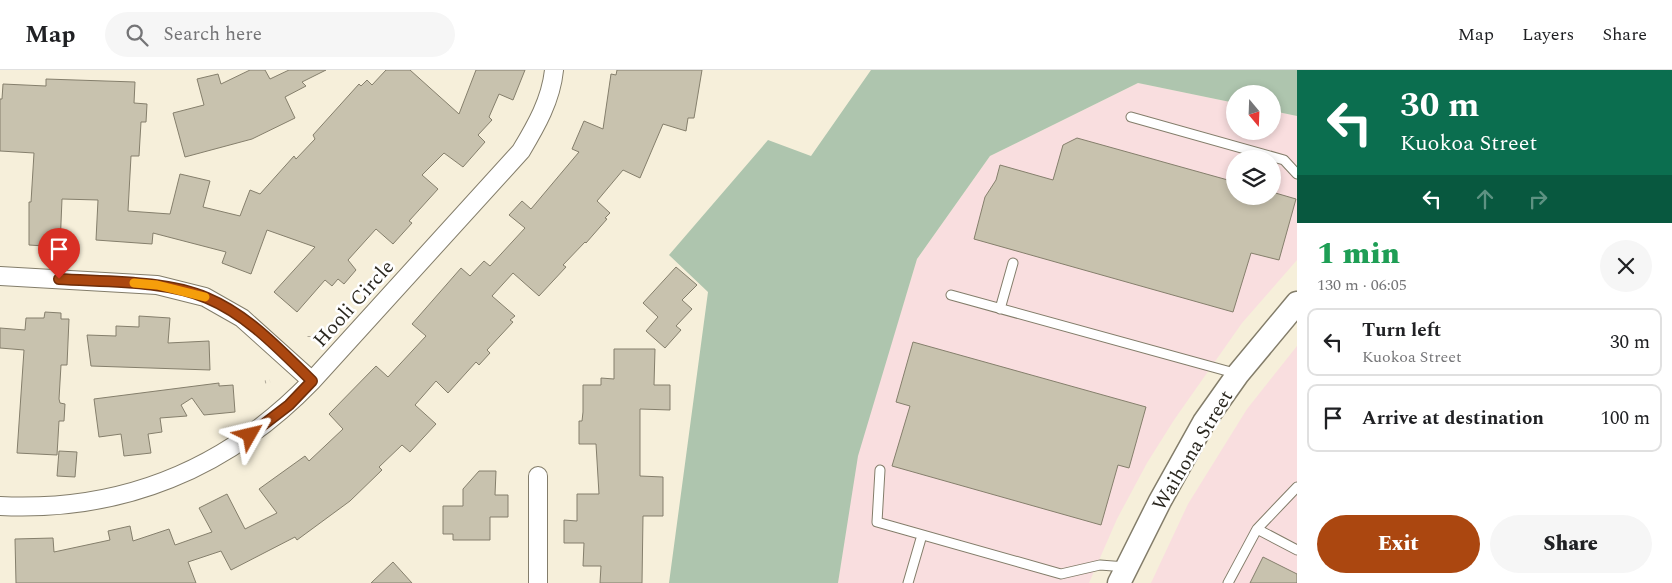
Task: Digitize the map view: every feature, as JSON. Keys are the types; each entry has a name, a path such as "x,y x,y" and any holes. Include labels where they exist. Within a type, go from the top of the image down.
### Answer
{"street":[{"name":"Hooli Circle","path":"0,506 26,508 76,504 110,498 159,484 202,465 239,443 289,405 521,151 542,112 550,91 554,70"},
{"path":"0,276 157,285 205,297 242,318 312,381"},
{"name":"Waihona Street","path":"1123,575 1204,422 1238,374 1297,303"},
{"path":"538,476 538,583"}],"lane":[{"path":"1132,118 1284,160 1297,174"},
{"path":"1000,309 1013,263"},
{"path":"951,295 1238,374"},
{"path":"880,470 877,522 1061,574 1100,565 1123,575"},
{"path":"1228,583 1257,529 1297,487"},
{"path":"1257,529 1297,550"},
{"path":"908,583 922,535"}],"shaded area":[{"path":"1138,83 1226,101 1226,140 1281,140 1281,113 1297,116 1297,260 1242,323 1174,420 1147,463 1117,519 1089,583 838,583 857,456 917,259 990,156"},
{"path":"1297,346 1297,583 1151,583 1188,504 1247,409"}],"green space":[{"path":"871,70 1297,70 1297,116 1281,113 1281,85 1226,85 1226,101 1138,83 990,156 917,259 858,456 838,583 669,583 708,292 669,255 768,140 811,156"}],"building":[{"path":"250,70 265,70 270,79 289,70 326,70 302,82 306,86 285,97 295,118 252,139 185,157 173,113 204,105 197,79 218,74 221,84"},
{"path":"386,70 410,70 459,114 476,70 525,70 513,100 499,94 489,117 492,120 478,135 485,142 463,167 444,153 422,175 438,189 409,221 412,223 393,244 376,229 348,260 356,270 344,284 338,279 332,286 325,280 297,312 274,292 315,247 267,230 251,274 222,263 226,252 153,233 152,244 96,240 98,200 62,199 60,247 29,245 29,202 31,202 34,153 0,151 0,99 2,99 3,84 46,86 46,79 135,82 134,103 147,104 146,122 141,122 139,156 131,156 128,211 170,214 180,174 210,181 203,207 240,216 250,190 260,194 294,156 296,159 315,139 313,135 359,84 361,86 367,80 372,85"},
{"path":"617,70 702,70 694,118 688,118 686,131 663,124 640,178 623,170 597,201 610,213 605,218 607,219 563,265 566,267 539,296 513,273 492,296 515,316 510,320 513,322 487,350 490,353 479,365 476,362 448,393 436,381 415,405 436,424 410,452 402,445 379,467 382,470 350,501 297,540 295,537 231,570 221,551 188,562 196,583 16,583 15,539 53,538 54,552 110,540 108,531 130,526 133,541 169,529 175,545 212,532 199,508 227,494 245,529 277,513 259,489 305,456 309,461 343,429 329,414 376,366 388,377 426,336 412,324 461,268 470,276 484,261 490,266 525,228 509,215 522,201 531,209 579,152 572,149 584,121 603,129 611,74 616,75"},
{"path":"1077,138 1226,179 1226,205 1281,205 1281,195 1296,199 1279,260 1251,253 1233,312 974,239 985,197 996,180 1000,165 1053,180 1063,145"},
{"path":"676,267 697,285 682,300 692,309 676,326 681,330 665,348 646,331 658,317 643,303"},
{"path":"45,312 61,313 61,319 69,319 67,365 61,365 59,399 60,403 65,404 64,421 59,421 57,455 17,453 24,350 0,348 0,328 25,330 26,318 44,318"},
{"path":"139,316 170,318 168,343 209,341 210,370 91,366 87,335 116,336 116,326 139,327"},
{"path":"913,342 1146,407 1129,468 1118,465 1101,525 892,466 910,406 896,402"},
{"path":"614,349 655,349 654,385 670,385 670,410 640,409 640,476 663,477 663,516 643,516 642,583 600,583 601,566 583,566 584,543 564,543 564,520 577,521 577,494 599,494 596,444 579,444 579,421 582,421 583,412 583,385 601,385 601,378 614,379"},
{"path":"219,383 219,386 233,385 235,412 204,415 192,398 181,405 187,416 160,418 162,432 148,434 151,453 124,456 121,434 99,437 94,399"},
{"path":"59,451 77,452 75,477 57,476"},
{"path":"479,471 496,471 495,495 508,495 508,517 490,517 490,540 453,540 453,534 443,534 443,506 463,506 463,489"},
{"path":"1263,557 1297,574 1297,583 1250,583"},
{"path":"393,562 412,583 371,583"}],"slow traffic":[{"path":"134,283 157,285 205,297"}],"route":[{"path":"59,279 157,285 205,297 242,318 262,334 312,381 289,405 250,435"}]}
